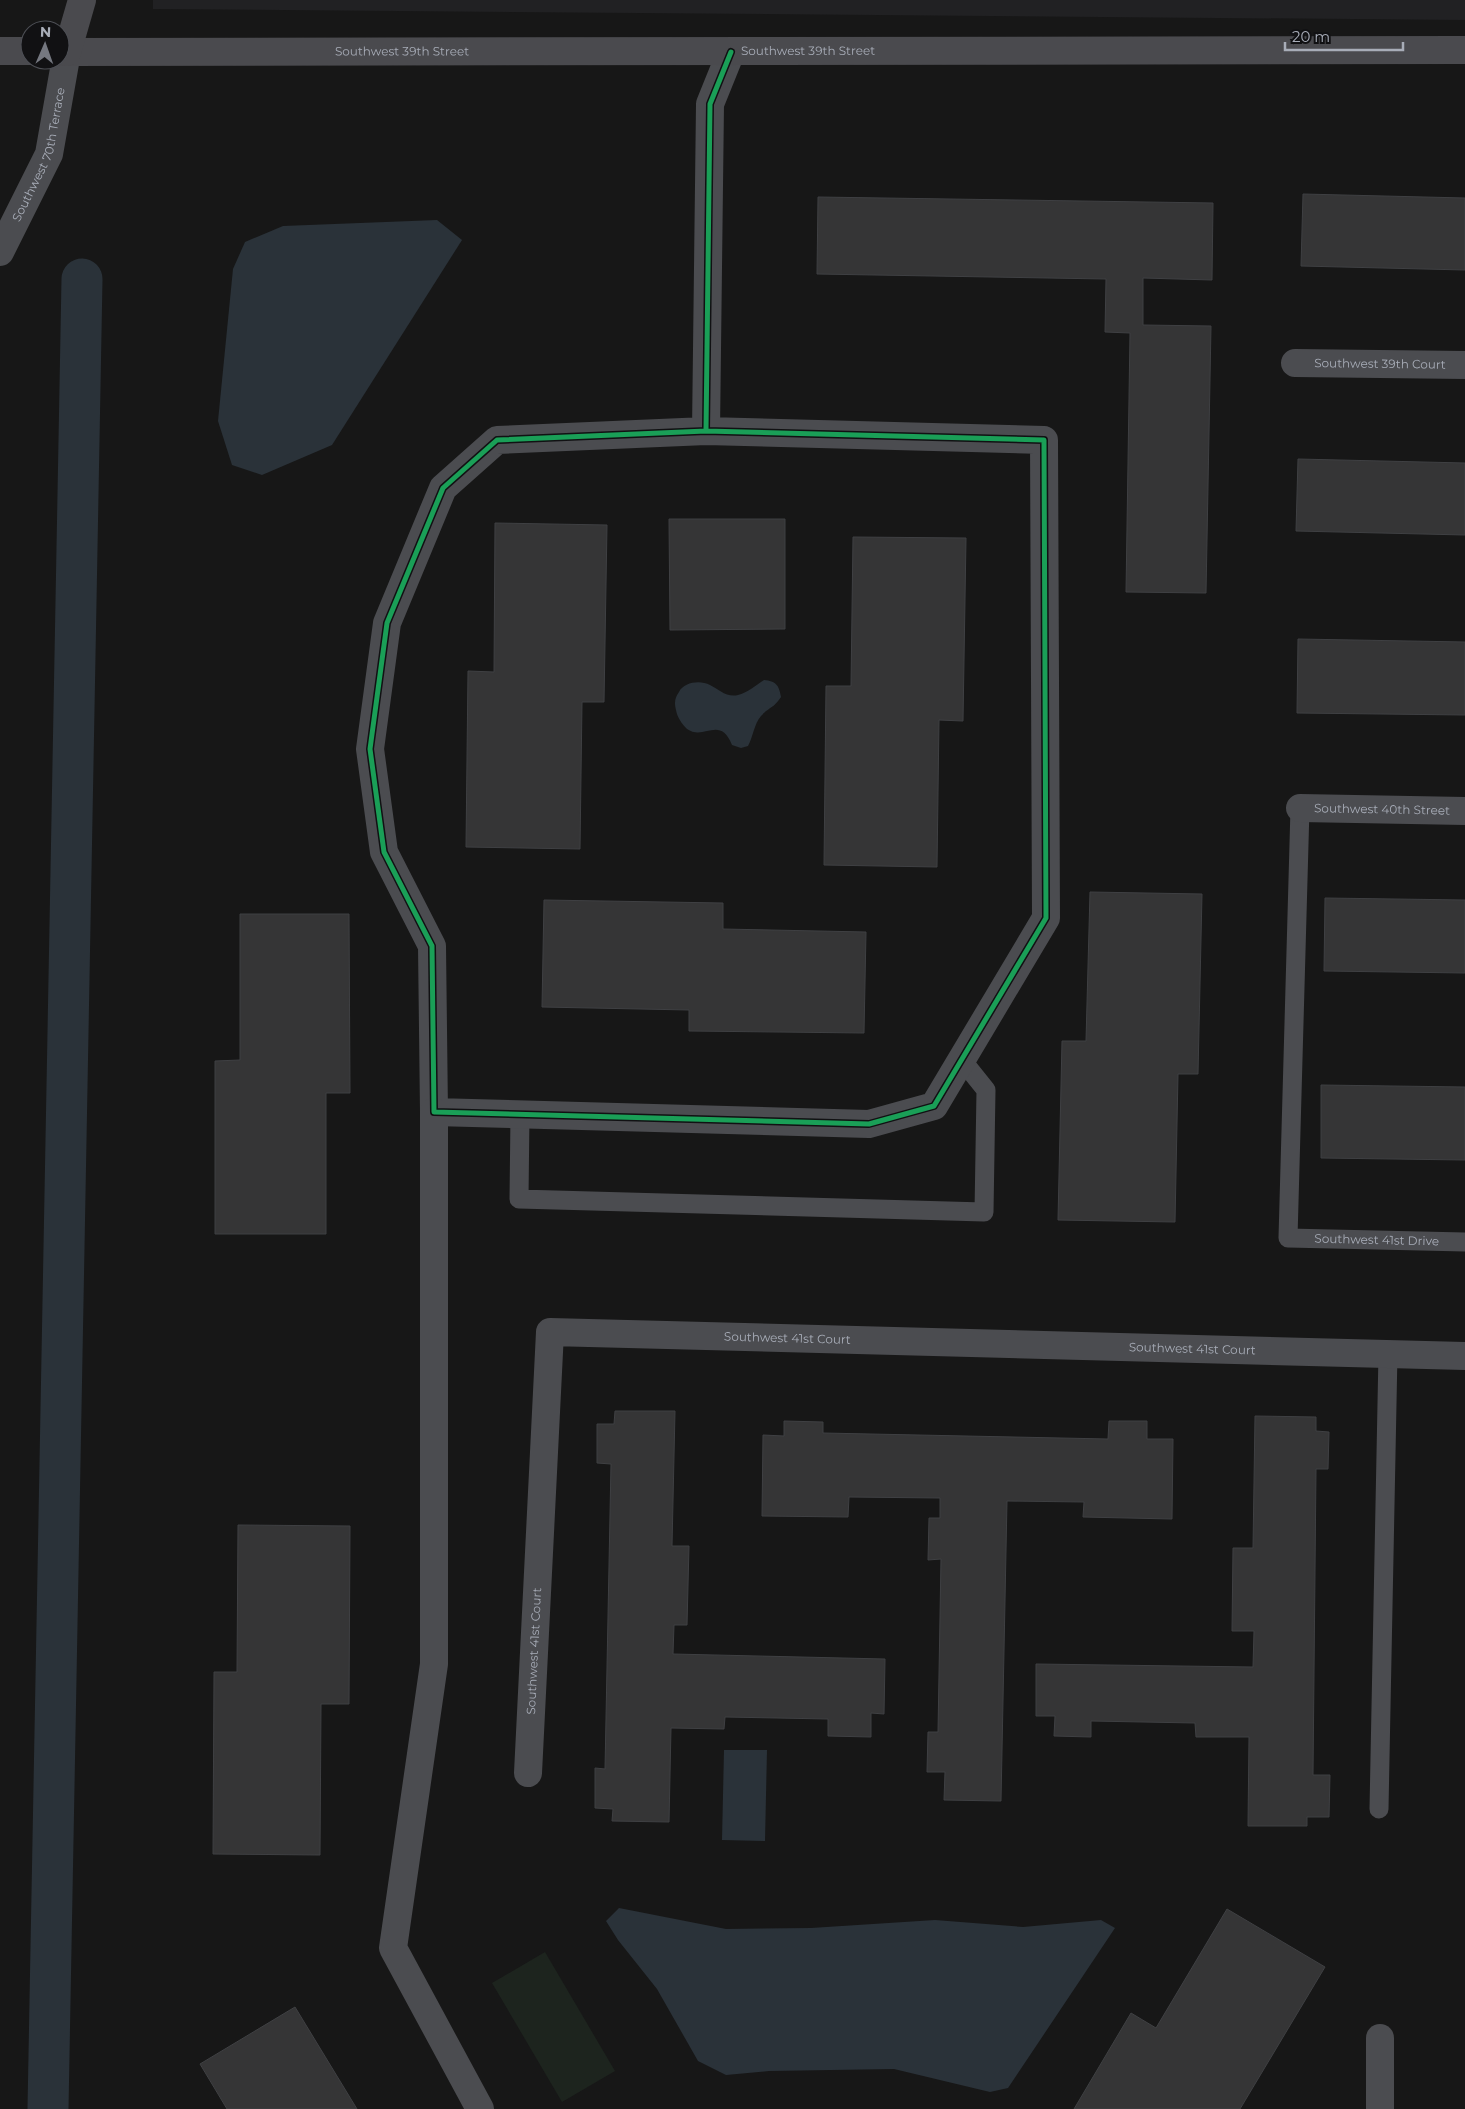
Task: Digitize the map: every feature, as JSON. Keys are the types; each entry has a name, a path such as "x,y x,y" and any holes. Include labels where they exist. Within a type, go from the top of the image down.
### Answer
{"street":[{"path":"70,33 82,0"},
{"name":"Southwest 39th Street","path":"70,52 1465,50"},
{"path":"0,51 20,51"},
{"path":"706,432 710,104 732,52"},
{"name":"Southwest 70th Terrace","path":"0,252 49,154 61,70"},
{"name":"Southwest 39th Court","path":"1295,363 1465,365"},
{"path":"434,1112 869,1124 934,1106 1046,918 1044,440 706,432 497,440 443,488 387,623 370,749 384,852 432,946 434,1112 434,1664 393,1948 480,2109"},
{"name":"Southwest 40th Street","path":"1300,808 1465,811"},
{"name":"Southwest 41st Court","path":"528,1773 550,1332 1465,1356"},
{"path":"1380,2038 1380,2109"}],"lane":[{"name":"Southwest 41st Drive","path":"1300,808 1288,1238 1465,1242"},
{"path":"520,1114 519,1199 984,1212 986,1090 962,1060"},
{"path":"1379,1810 1388,1353"}],"shaded area":[{"path":"153,0 1465,0 1465,20 153,9"},
{"path":"437,220 462,240 332,445 262,475 232,465 218,421 233,269 245,242 283,226"},
{"path":"764,680 776,684 781,697 759,719 748,746 741,748 732,745 727,736 717,730 693,732 687,729 677,715 676,698 681,689 688,684 706,683 726,694 734,696 745,693"},
{"path":"724,1750 767,1750 765,1841 722,1840"},
{"path":"619,1908 726,1929 811,1928 935,1920 1023,1927 1101,1920 1115,1928 1008,2088 990,2092 894,2069 769,2071 726,2075 698,2061 657,1989 618,1940 606,1921"},
{"path":"545,1952 615,2071 562,2102 492,1983"}],"building":[{"path":"1303,194 1465,198 1465,270 1301,266"},
{"path":"818,197 1213,203 1212,280 1143,278 1143,325 1211,326 1206,593 1126,592 1130,333 1105,332 1106,279 817,274"},
{"path":"1298,459 1465,463 1465,535 1296,531"},
{"path":"669,519 785,519 785,629 670,630"},
{"path":"495,523 607,525 604,702 582,702 580,849 466,847 468,671 494,672"},
{"path":"853,537 966,538 963,721 939,720 937,867 824,865 826,686 851,686"},
{"path":"1298,639 1465,642 1465,715 1297,713"},
{"path":"1090,892 1202,894 1198,1074 1178,1074 1175,1222 1058,1220 1062,1041 1086,1041"},
{"path":"1325,898 1465,900 1465,973 1324,971"},
{"path":"544,900 723,903 723,929 866,932 864,1033 689,1031 689,1010 542,1007"},
{"path":"240,914 349,914 350,1093 326,1093 326,1234 215,1234 215,1061 240,1060"},
{"path":"1321,1085 1465,1087 1465,1160 1321,1158"},
{"path":"615,1411 675,1411 672,1546 689,1546 687,1625 674,1625 673,1654 885,1659 884,1714 871,1713 871,1737 828,1736 828,1719 725,1717 724,1729 671,1728 669,1822 612,1821 613,1809 595,1808 595,1768 605,1769 611,1464 597,1463 597,1424 614,1424"},
{"path":"1255,1416 1316,1417 1316,1431 1329,1432 1328,1469 1316,1469 1313,1775 1330,1775 1329,1817 1307,1817 1307,1826 1248,1826 1249,1737 1196,1737 1195,1723 1091,1721 1091,1737 1054,1736 1055,1716 1036,1716 1036,1664 1253,1667 1254,1631 1232,1631 1233,1548 1253,1548"},
{"path":"784,1421 823,1422 823,1433 1108,1439 1109,1421 1147,1421 1147,1439 1173,1439 1172,1519 1083,1517 1084,1502 1007,1501 1001,1801 944,1800 945,1772 927,1772 928,1732 938,1732 941,1559 928,1560 929,1518 940,1518 940,1498 849,1497 848,1517 762,1516 763,1435 784,1436"},
{"path":"238,1525 350,1526 349,1704 321,1704 320,1855 213,1854 214,1672 237,1672"},
{"path":"1227,1909 1325,1967 1240,2109 1074,2109 1131,2013 1156,2028"},
{"path":"295,2007 357,2109 227,2109 200,2064"}],"waterway":[{"path":"48,2109 82,279"}],"cycle path":[{"path":"706,431 1044,440 1046,918 934,1106 869,1124 434,1112 432,946 384,852 370,749 387,623 443,488 497,440 706,431 710,104 731,52"}]}
